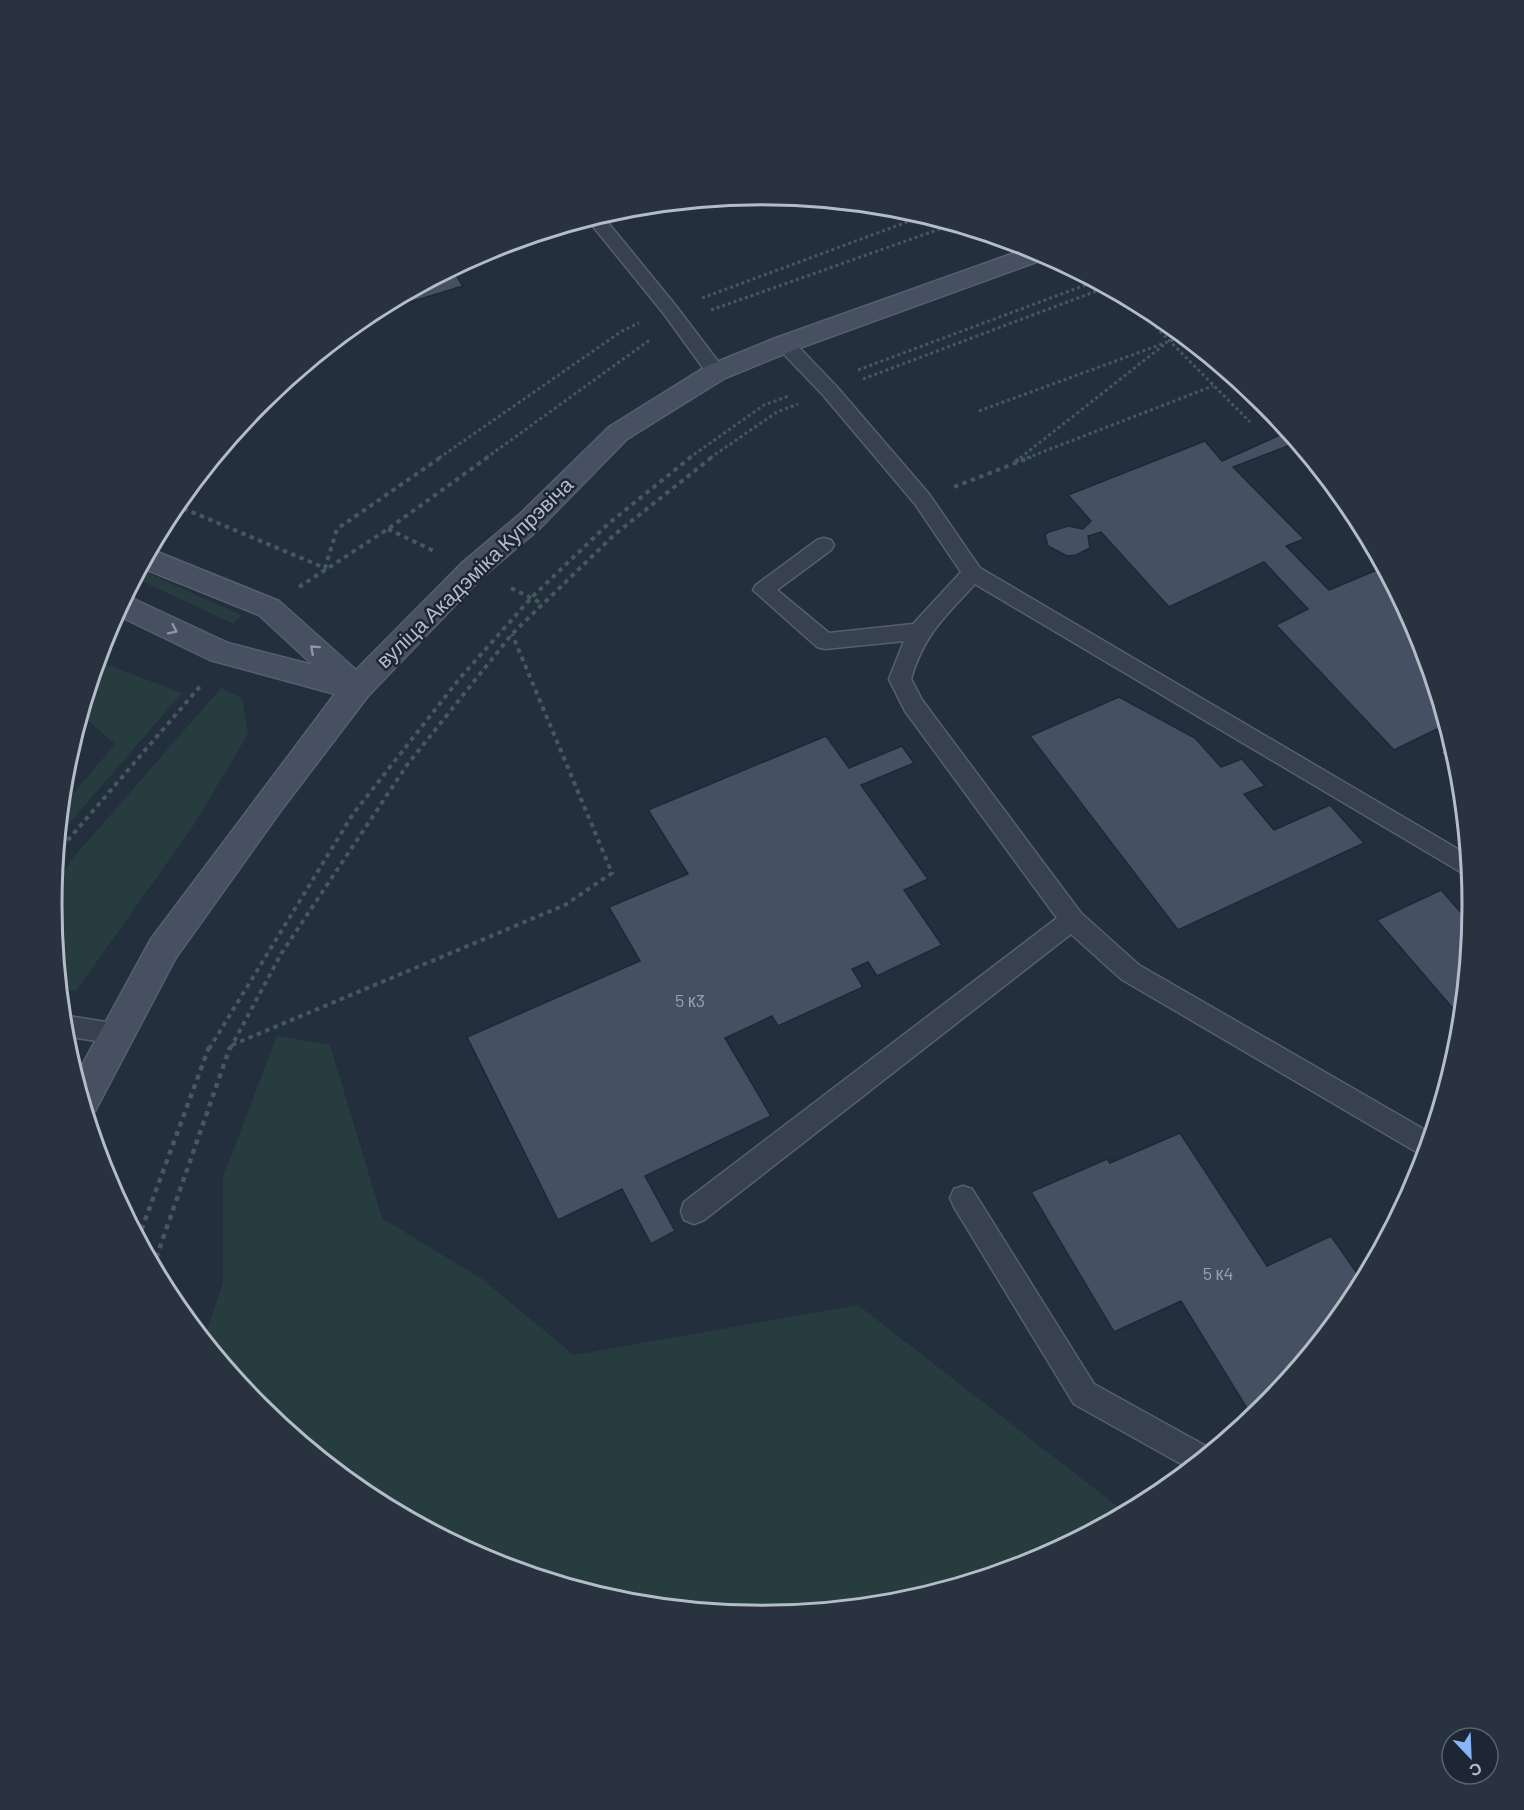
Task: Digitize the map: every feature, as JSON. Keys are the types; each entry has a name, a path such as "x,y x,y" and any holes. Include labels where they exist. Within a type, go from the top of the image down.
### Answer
{"main road":[{"name":"вуліца Акадэміка Купрэвіча","path":"87,1091 164,948 271,800 357,688 472,570 529,522 618,433 716,372 784,344 1027,257"},
{"path":"152,560 269,608 357,688"},
{"path":"128,608 220,652 357,688"}],"lane":[{"path":"600,224 670,310 716,372"},
{"path":"784,344 826,387 922,499 973,573 1461,862"},
{"path":"824,545 763,590 825,641 919,631"},
{"path":"973,573 919,631 906,658 900,679 912,705 1072,920 1130,972 1421,1142"},
{"path":"694,1211 1072,920"},
{"path":"72,1027 116,1034"},
{"path":"963,1198 1083,1394 1195,1455"}],"path":[{"path":"185,509 325,568 337,529 622,331 670,310 911,221"},
{"path":"156,1257 231,1045 281,954 335,869 407,765 512,634 614,535 700,465 777,412 826,387 1087,285"},
{"path":"142,1229 210,1046 353,814 453,687 532,597 608,524 689,458 764,405 826,387 1097,290"},
{"path":"1149,322 1250,422"},
{"path":"979,411 1175,340"},
{"path":"1011,465 1168,342"},
{"path":"922,499 1213,386"},
{"path":"231,1045 565,905 612,873 512,634"}],"green space":[{"path":"146,572 241,615 234,624 141,581"},
{"path":"105,664 182,693 66,827 70,797 115,744 87,719"},
{"path":"221,688 242,698 248,734 191,829 76,991 66,990 63,951 63,873 73,858"},
{"path":"277,1036 330,1045 382,1218 482,1279 574,1355 858,1305 1119,1508 1072,1533 987,1568 943,1582 853,1600 762,1606 671,1600 581,1582 537,1568 494,1552 412,1512 336,1461 300,1432 267,1400 235,1367 207,1332 223,1283 223,1177"}],"building":[{"path":"456,275 463,286 402,305"},
{"path":"1281,435 1291,445 1233,467 1304,539 1286,546 1329,590 1377,570 1409,637 1441,734 1437,729 1394,750 1276,625 1308,609 1264,562 1169,607 1101,532 1088,536 1090,548 1076,555 1067,556 1048,546 1045,535 1049,532 1068,526 1083,529 1091,521 1068,495 1205,441 1222,461"},
{"path":"1119,697 1195,738 1221,767 1242,759 1265,786 1244,794 1274,830 1330,805 1364,843 1178,930 1030,736"},
{"path":"826,736 849,768 902,746 914,763 861,785 928,879 904,890 942,945 877,976 868,962 852,969 863,987 778,1026 772,1016 725,1038 771,1116 645,1176 675,1231 651,1244 622,1189 558,1220 467,1037 640,961 609,907 688,874 648,810"},
{"path":"1441,890 1462,914 1461,951 1455,1010 1377,920"},
{"path":"1180,1133 1267,1266 1331,1236 1357,1274 1318,1331 1289,1367 1248,1409 1181,1301 1114,1332 1031,1192 1107,1159 1110,1163"}]}
